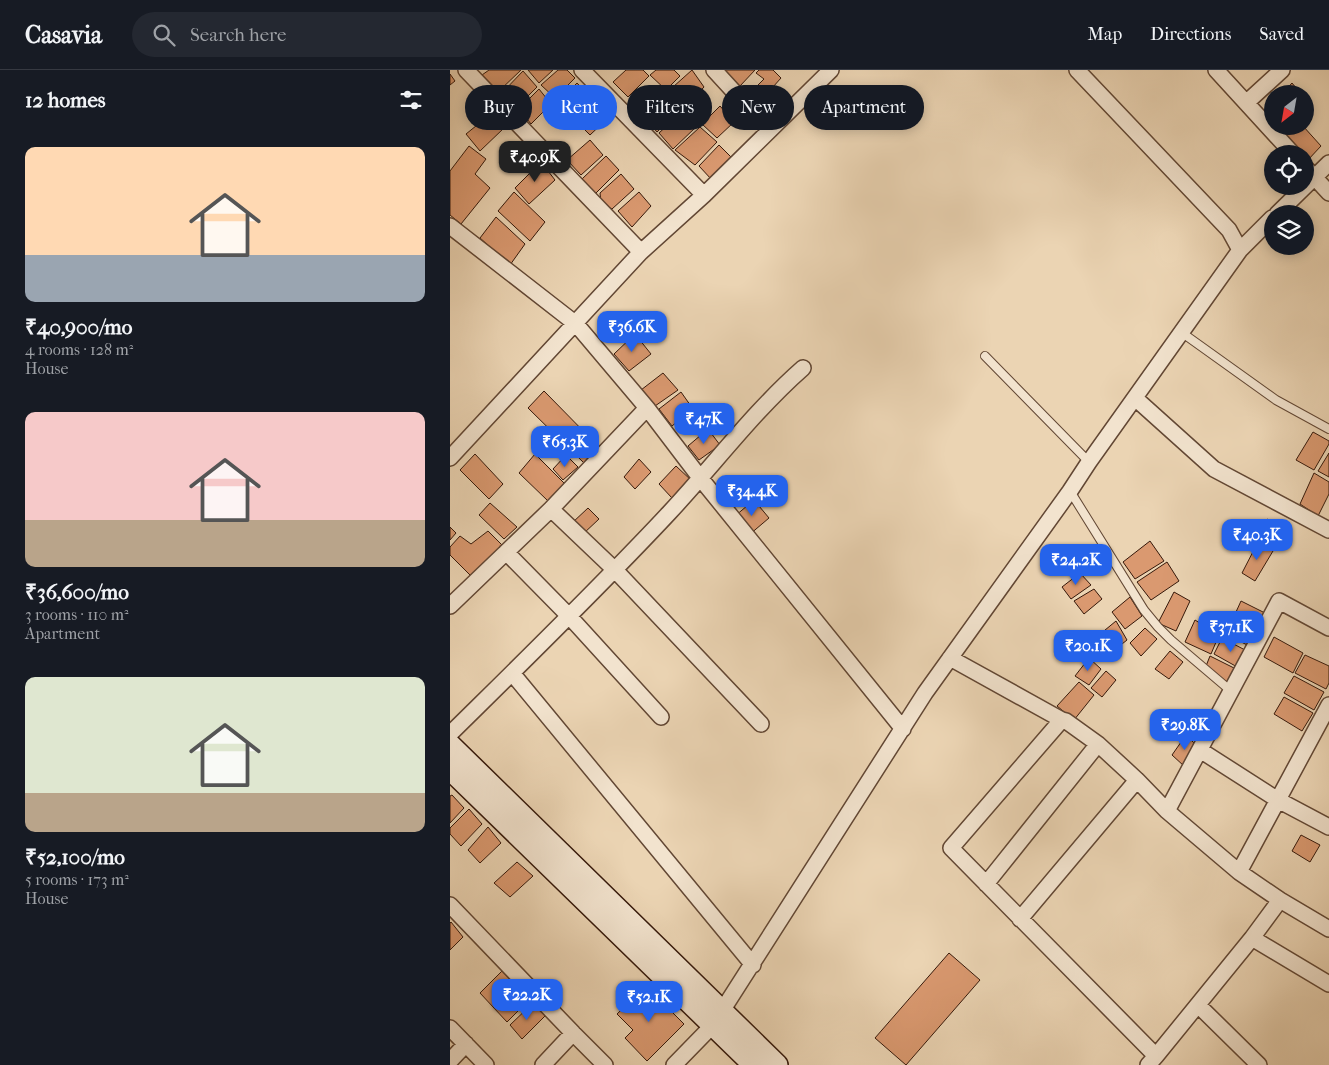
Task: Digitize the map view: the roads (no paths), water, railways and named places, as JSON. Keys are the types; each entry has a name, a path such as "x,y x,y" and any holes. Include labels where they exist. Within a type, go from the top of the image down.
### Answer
{"street":[{"path":"466,70 642,252"},
{"path":"582,70 704,195"},
{"path":"714,70 728,85"},
{"path":"794,106 831,70"},
{"path":"1076,70 1229,230 1240,250"},
{"path":"1216,70 1285,145"},
{"path":"1246,103 1282,70"},
{"path":"450,458 642,252 704,195 769,130"},
{"path":"1314,170 1329,163"},
{"path":"1314,176 1329,193"},
{"path":"1284,205 1292,195"},
{"path":"450,226 576,324 647,408 700,479 903,728"},
{"path":"674,1065 717,1018 753,965 903,728 950,658 1070,492 1089,462 1240,250 1264,226"},
{"path":"450,734 615,570 700,479 772,396 803,368"},
{"path":"1135,398 1214,469 1329,530"},
{"path":"450,606 551,509 647,408"},
{"path":"551,509 615,570 761,724"},
{"path":"506,552 569,616 661,717"},
{"path":"1167,811 1279,601 1329,628"},
{"path":"950,658 1066,721 1098,744 1167,811 1239,872 1280,900 1329,929"},
{"path":"512,673 753,965"},
{"path":"1239,872 1278,800 1324,727 1329,705"},
{"path":"1062,720 951,848 1152,1060 1252,938 1280,900"},
{"path":"986,884 1098,744"},
{"path":"450,745 717,1018 754,1065"},
{"path":"1200,750 1278,800 1329,827"},
{"path":"450,770 717,1018 777,1065"},
{"path":"1020,919 1137,780"},
{"path":"450,905 605,1065"},
{"path":"1252,938 1329,984"},
{"path":"1198,1005 1259,1065"},
{"path":"450,1028 486,1065"},
{"path":"543,1065 573,1033"},
{"path":"450,1061 466,1044"}],"lane":[{"path":"1181,332 1276,400 1329,429"},
{"path":"985,356 1089,462"},
{"path":"1070,492 1144,610 1158,627 1231,691"}]}
